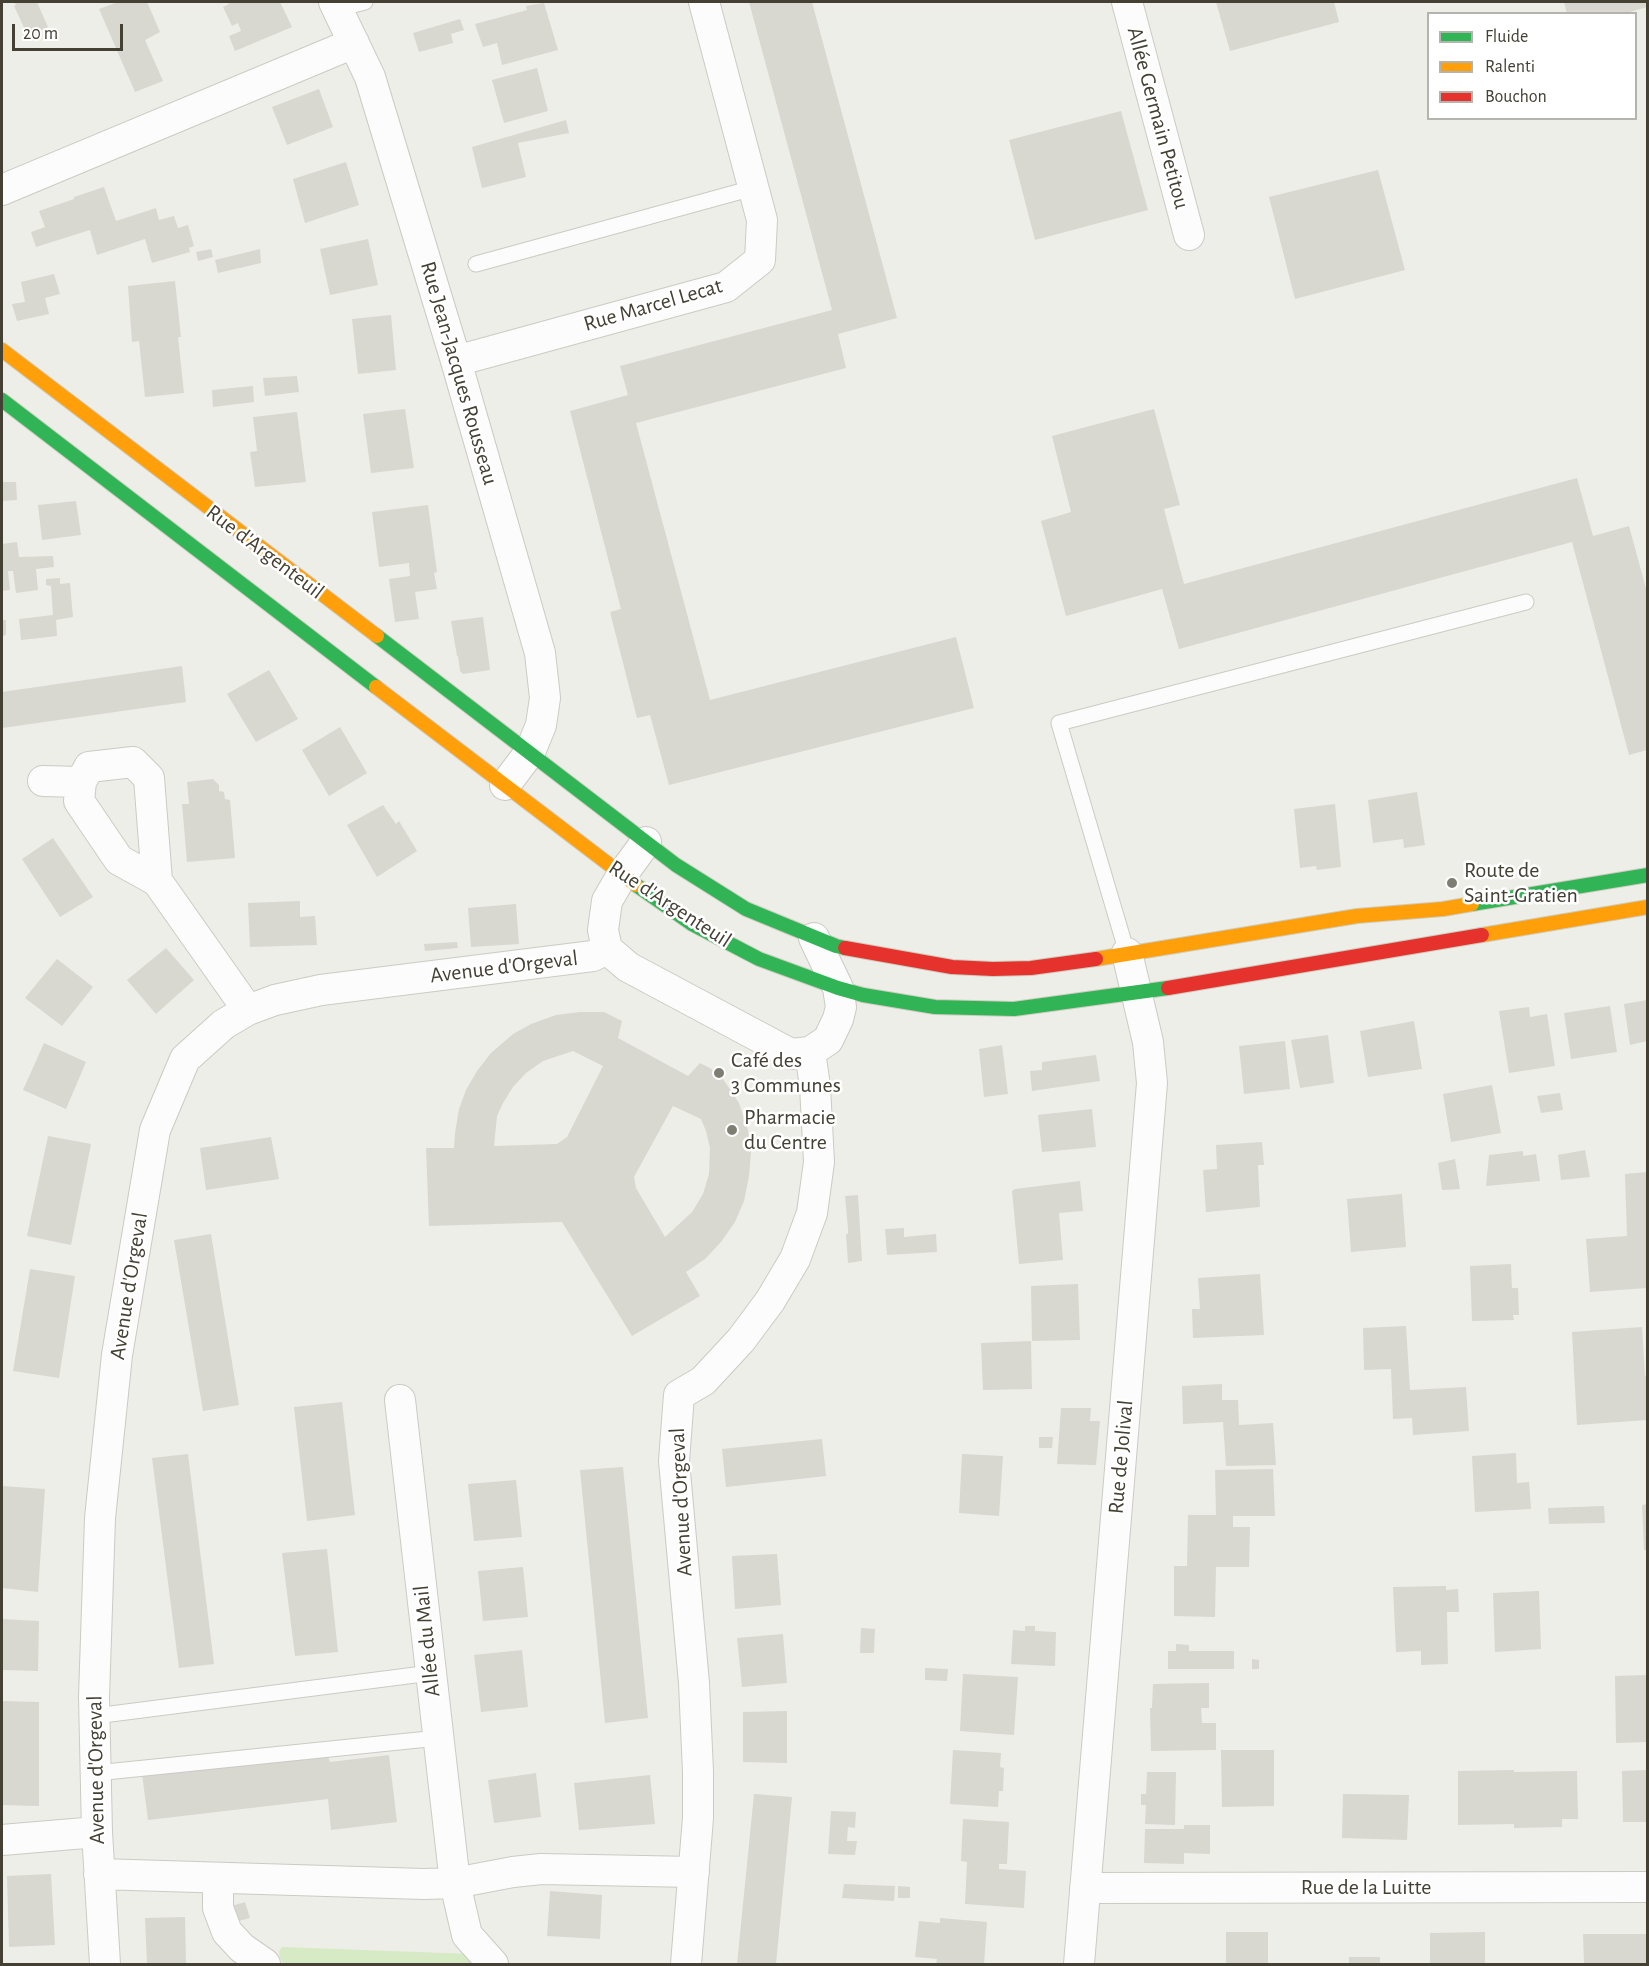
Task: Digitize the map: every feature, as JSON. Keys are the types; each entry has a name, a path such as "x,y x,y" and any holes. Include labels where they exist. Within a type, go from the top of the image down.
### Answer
{"main road":[{"name":"Rue d'Argenteuil","path":"2,350 676,865 746,909 836,946 952,967 1031,968 1127,953"},
{"name":"Rue d'Argenteuil","path":"2,400 622,875 692,924 725,942 759,959 838,988 863,995 935,1006 1014,1009 1137,993"},
{"path":"1127,953 1357,916 1443,909 1647,875"},
{"path":"1137,993 1647,907"}],"street":[{"name":"Rue Marcel Lecat","path":"456,361 726,287 760,260 762,220 704,2"},
{"name":"Allée Germain Petitou","path":"1127,2 1189,236"},
{"name":"Rue Jean-Jacques Rousseau","path":"346,4 354,43 370,77 456,361 540,653 545,698 541,725 530,752"},
{"path":"2,190 354,43"},
{"path":"505,784 530,752"},
{"path":"157,881 149,778 133,762 89,767 81,782 79,801 119,860 157,881 248,1010"},
{"path":"42,782 81,782"},
{"name":"Avenue d'Orgeval","path":"646,842 607,900 603,930 607,949 628,967 791,1054 810,1052 818,1128 819,1162 812,1213 795,1259 770,1301 741,1340 703,1381 679,1395 674,1461 694,1683 698,1772 698,1818 686,1965"},
{"path":"810,1052 828,1040 841,1007 838,988 814,938"},
{"name":"Avenue d'Orgeval","path":"105,1965 97,1832 95,1716 100,1518 117,1355 155,1130 185,1059 224,1024 248,1010 274,1000 321,990 593,956 607,949"},
{"name":"Rue de Jolival","path":"1079,1965 1152,1083 1148,1042 1127,953"},
{"name":"Allée du Mail","path":"400,1400 455,1882 467,1935 493,1965"},
{"path":"2,1840 97,1832"},
{"path":"99,1874 424,1884 455,1882 541,1869 694,1872"},
{"path":"218,1878 218,1908 227,1932 242,1948 265,1965"},
{"name":"Rue de la Luitte","path":"1084,1888 1647,1887"}],"lane":[{"path":"476,264 753,188"},
{"path":"1127,953 1059,723 1526,602"},
{"path":"95,1716 431,1673"},
{"path":"96,1773 438,1738"}],"green space":[{"path":"282,1947 473,1954 481,1964 284,1964 280,1959 279,1951"}],"building":[{"path":"14,2 37,2 48,27 28,36"},
{"path":"118,2 147,2 160,32 145,40 163,81 135,92 99,9"},
{"path":"228,2 280,2 292,27 235,51 229,36 241,31 238,23 232,26 223,7 229,4"},
{"path":"749,2 812,2 897,318 838,334 846,368 636,423 710,700 956,637 974,708 669,785 650,715 637,718 610,612 621,609 570,411 628,395 620,366 832,310"},
{"path":"1216,2 1334,2 1339,22 1230,51"},
{"path":"1564,2 1647,2 1647,7 1630,12 1566,12"},
{"path":"544,3 558,50 502,65 497,43 483,47 475,24 527,10 526,6"},
{"path":"460,19 464,30 451,34 453,43 419,52 413,33"},
{"path":"537,68 548,111 504,123 492,80"},
{"path":"319,89 333,127 287,145 272,107"},
{"path":"1121,111 1148,210 1035,240 1009,140"},
{"path":"566,120 569,133 518,143 526,177 482,188 472,147"},
{"path":"346,162 359,205 305,223 293,179"},
{"path":"1378,170 1405,270 1295,299 1269,197"},
{"path":"104,187 116,221 156,208 159,220 174,216 178,228 188,225 194,246 189,248 190,252 152,263 145,239 97,255 90,230 36,247 31,232 45,227 39,211"},
{"path":"368,239 378,285 330,295 320,249"},
{"path":"211,249 213,257 198,261 196,252"},
{"path":"260,249 261,263 218,273 215,260"},
{"path":"54,274 60,294 45,298 49,314 17,321 12,304 25,302 21,282"},
{"path":"175,281 184,393 145,397 139,341 132,342 128,286"},
{"path":"391,315 396,370 358,374 352,319"},
{"path":"297,376 299,392 265,396 263,378"},
{"path":"253,386 254,402 213,407 212,390"},
{"path":"405,409 414,468 371,473 363,414"},
{"path":"1154,409 1180,505 1164,509 1184,584 1577,478 1593,536 1629,526 1647,592 1647,750 1629,755 1572,542 1179,649 1162,589 1066,616 1041,521 1071,512 1052,436"},
{"path":"297,412 306,482 255,487 250,452 257,451 253,417"},
{"path":"2,482 16,482 17,500 2,501"},
{"path":"76,501 81,535 42,540 38,505"},
{"path":"428,505 437,572 434,573 437,589 415,592 419,619 395,622 389,579 410,576 409,563 379,567 372,512"},
{"path":"17,542 19,557 53,556 54,567 36,569 38,590 16,593 13,571 8,571 10,590 2,591 2,544"},
{"path":"60,578 60,584 70,583 73,617 56,620 57,636 21,640 19,619 53,615 51,586 46,585 46,579"},
{"path":"483,617 490,670 463,674 460,671 451,621"},
{"path":"2,620 6,620 6,635 2,636"},
{"path":"182,666 186,702 2,728 2,692"},
{"path":"269,670 298,719 256,742 227,694"},
{"path":"340,727 367,773 329,796 302,750"},
{"path":"213,779 219,785 219,791 224,792 225,799 230,800 235,858 187,862 182,804 189,804 187,782"},
{"path":"1417,792 1425,845 1404,848 1403,839 1373,843 1368,800"},
{"path":"1335,804 1341,867 1317,870 1316,866 1300,868 1294,809"},
{"path":"383,805 396,824 399,821 417,851 377,877 347,825"},
{"path":"53,838 93,897 60,917 22,859"},
{"path":"300,901 300,917 315,916 317,945 250,947 248,903"},
{"path":"516,904 519,944 471,947 468,908"},
{"path":"457,942 458,948 425,951 424,944"},
{"path":"166,948 194,980 156,1014 127,980"},
{"path":"57,959 93,987 62,1026 25,998"},
{"path":"1647,1000 1647,1041 1630,1045 1624,1004"},
{"path":"1610,1006 1617,1052 1571,1059 1564,1013"},
{"path":"1529,1007 1530,1017 1547,1014 1555,1066 1509,1073 1499,1011"},
{"path":"604,1012 622,1021 618,1038 688,1076 700,1063 719,1073 739,1103 748,1130 751,1152 749,1176 744,1201 735,1222 705,1259 686,1272 700,1296 632,1336 562,1222 429,1226 426,1148 454,1148 459,1109 466,1090 477,1071 491,1053 513,1034 531,1024 556,1015","holes":["573,1051 603,1066 567,1137 557,1144 494,1146 497,1116 513,1087 526,1073 543,1061","673,1106 701,1119 710,1148 709,1174 703,1194 692,1212 665,1237 636,1188 634,1177"]},
{"path":"1414,1021 1422,1069 1368,1077 1360,1031"},
{"path":"1328,1035 1334,1083 1300,1088 1291,1040"},
{"path":"1285,1041 1290,1089 1244,1094 1239,1046"},
{"path":"44,1043 86,1062 66,1109 23,1090"},
{"path":"1002,1045 1008,1094 984,1097 979,1049"},
{"path":"1096,1055 1100,1081 1032,1091 1030,1071 1042,1070 1042,1062"},
{"path":"1492,1085 1501,1133 1451,1142 1443,1094"},
{"path":"1560,1093 1563,1110 1541,1113 1537,1096"},
{"path":"1092,1109 1096,1147 1042,1152 1038,1115"},
{"path":"48,1136 91,1144 71,1245 27,1236"},
{"path":"271,1137 279,1179 206,1190 200,1148"},
{"path":"1262,1142 1264,1165 1258,1165 1260,1207 1206,1212 1203,1170 1217,1169 1216,1145"},
{"path":"1585,1150 1590,1177 1561,1180 1558,1155"},
{"path":"1523,1151 1523,1156 1536,1154 1540,1181 1486,1186 1489,1155"},
{"path":"1455,1159 1460,1189 1442,1190 1438,1163"},
{"path":"1647,1172 1647,1288 1590,1292 1586,1239 1627,1236 1625,1174"},
{"path":"1080,1181 1083,1211 1059,1213 1063,1260 1019,1264 1012,1191"},
{"path":"1402,1194 1406,1247 1351,1252 1347,1199"},
{"path":"858,1195 862,1261 848,1263 845,1196"},
{"path":"904,1228 904,1237 936,1234 937,1252 887,1255 885,1229"},
{"path":"211,1234 239,1405 203,1411 174,1240"},
{"path":"1511,1264 1512,1288 1518,1288 1519,1315 1513,1315 1514,1320 1472,1321 1470,1266"},
{"path":"30,1269 75,1276 59,1378 13,1371"},
{"path":"1260,1274 1264,1335 1193,1338 1192,1309 1200,1309 1198,1278"},
{"path":"1078,1284 1080,1340 1032,1341 1031,1286"},
{"path":"1406,1326 1410,1390 1466,1387 1469,1431 1413,1435 1412,1418 1393,1419 1391,1369 1364,1370 1363,1328"},
{"path":"1642,1327 1645,1376 1647,1375 1647,1420 1577,1425 1572,1332"},
{"path":"1031,1341 1032,1389 983,1390 981,1343"},
{"path":"1222,1384 1222,1400 1238,1400 1239,1425 1273,1423 1276,1465 1226,1466 1223,1422 1183,1424 1182,1386"},
{"path":"342,1402 355,1515 307,1521 294,1407"},
{"path":"1061,1408 1091,1408 1090,1421 1100,1421 1096,1465 1057,1464"},
{"path":"1039,1437 1053,1437 1052,1448 1039,1448"},
{"path":"822,1439 826,1476 726,1487 722,1449"},
{"path":"1516,1453 1517,1483 1529,1482 1531,1509 1475,1512 1472,1456"},
{"path":"188,1454 214,1664 179,1668 152,1458"},
{"path":"962,1454 1003,1456 999,1516 959,1513"},
{"path":"623,1467 648,1718 605,1723 580,1470"},
{"path":"1273,1469 1275,1516 1233,1516 1233,1527 1250,1527 1249,1567 1216,1567 1215,1617 1174,1616 1174,1566 1187,1566 1188,1515 1216,1515 1215,1470"},
{"path":"516,1480 522,1537 474,1541 468,1484"},
{"path":"2,1486 45,1489 38,1592 2,1588"},
{"path":"1647,1504 1647,1550 1644,1550 1642,1505"},
{"path":"1604,1506 1605,1523 1549,1524 1548,1508"},
{"path":"327,1549 338,1652 295,1656 282,1553"},
{"path":"777,1554 781,1605 735,1609 732,1556"},
{"path":"523,1567 528,1617 483,1621 478,1571"},
{"path":"1446,1586 1446,1590 1458,1589 1459,1612 1447,1612 1448,1664 1421,1665 1421,1651 1396,1652 1393,1587"},
{"path":"1539,1591 1541,1649 1495,1652 1493,1593"},
{"path":"2,1619 39,1621 38,1671 2,1670"},
{"path":"1025,1626 1035,1626 1035,1631 1056,1632 1055,1666 1011,1664 1013,1630 1025,1631"},
{"path":"861,1628 875,1629 874,1653 860,1653"},
{"path":"783,1634 787,1683 742,1687 737,1638"},
{"path":"1176,1644 1189,1645 1189,1651 1234,1651 1234,1669 1168,1669 1168,1651 1176,1651"},
{"path":"522,1650 528,1707 481,1712 474,1655"},
{"path":"1252,1659 1259,1660 1259,1669 1252,1669"},
{"path":"925,1668 948,1669 947,1681 925,1680"},
{"path":"963,1674 1018,1677 1014,1735 960,1731"},
{"path":"1647,1675 1647,1742 1616,1743 1615,1676"},
{"path":"1209,1683 1209,1708 1201,1708 1202,1723 1216,1723 1216,1750 1151,1751 1150,1708 1152,1708 1153,1684"},
{"path":"2,1701 39,1702 39,1806 2,1805"},
{"path":"787,1711 787,1763 743,1762 743,1712"},
{"path":"953,1750 1001,1753 1000,1767 1004,1768 1003,1791 999,1791 998,1807 950,1804"},
{"path":"1221,1750 1274,1750 1274,1806 1222,1807"},
{"path":"327,1753 330,1762 389,1755 397,1822 331,1830 328,1799 148,1820 142,1774"},
{"path":"1514,1770 1514,1772 1577,1771 1578,1819 1562,1819 1562,1827 1514,1828 1514,1824 1458,1825 1458,1771"},
{"path":"1647,1770 1647,1822 1623,1822 1622,1771"},
{"path":"1147,1772 1176,1772 1175,1825 1145,1824 1146,1805 1141,1805 1141,1794 1146,1794"},
{"path":"536,1773 541,1817 494,1823 488,1780"},
{"path":"650,1775 655,1824 579,1830 574,1783"},
{"path":"754,1794 792,1797 776,1964 737,1964"},
{"path":"1343,1794 1409,1795 1407,1840 1342,1838"},
{"path":"831,1811 856,1812 855,1828 848,1827 847,1841 857,1841 855,1855 828,1854"},
{"path":"963,1819 1009,1822 1007,1864 999,1864 999,1869 1026,1871 1024,1908 965,1904 967,1862 961,1861"},
{"path":"1184,1825 1210,1825 1210,1854 1184,1853 1184,1864 1144,1863 1145,1829 1184,1829"},
{"path":"51,1874 55,1945 9,1947 7,1876"},
{"path":"844,1884 895,1886 894,1901 842,1898"},
{"path":"898,1886 910,1887 910,1898 898,1898"},
{"path":"550,1891 602,1895 600,1939 547,1936"},
{"path":"245,1902 250,1918 228,1924 224,1908"},
{"path":"185,1917 186,1964 147,1964 145,1918"},
{"path":"940,1918 987,1922 984,1964 936,1964 937,1959 915,1957 919,1921 940,1923"},
{"path":"1226,1932 1268,1932 1268,1964 1226,1964"},
{"path":"1485,1932 1485,1964 1430,1964 1430,1933"},
{"path":"1583,1934 1647,1934 1647,1964 1584,1964"},
{"path":"1349,1957 1380,1957 1380,1964 1349,1964"}],"traffic: fast":[{"path":"2,400 376,687"},
{"path":"377,636 676,865 746,909 845,948"},
{"path":"1472,904 1648,875"},
{"path":"636,885 692,924 759,959 863,995 935,1007 1014,1009 1168,988"}],"traffic: slow":[{"path":"2,350 377,636"},
{"path":"376,687 636,885"},
{"path":"1096,959 1357,916 1443,909 1472,904"},
{"path":"1482,935 1648,907"}],"traffic: jam":[{"path":"1168,988 1482,935"},
{"path":"845,948 952,967 993,969 1031,968 1096,959"}],"place":[{"name":"Route de Saint-Gratien","path":"1452,883"},
{"name":"Café des 3 Communes","path":"719,1073"},
{"name":"Pharmacie du Centre","path":"732,1130"}]}
